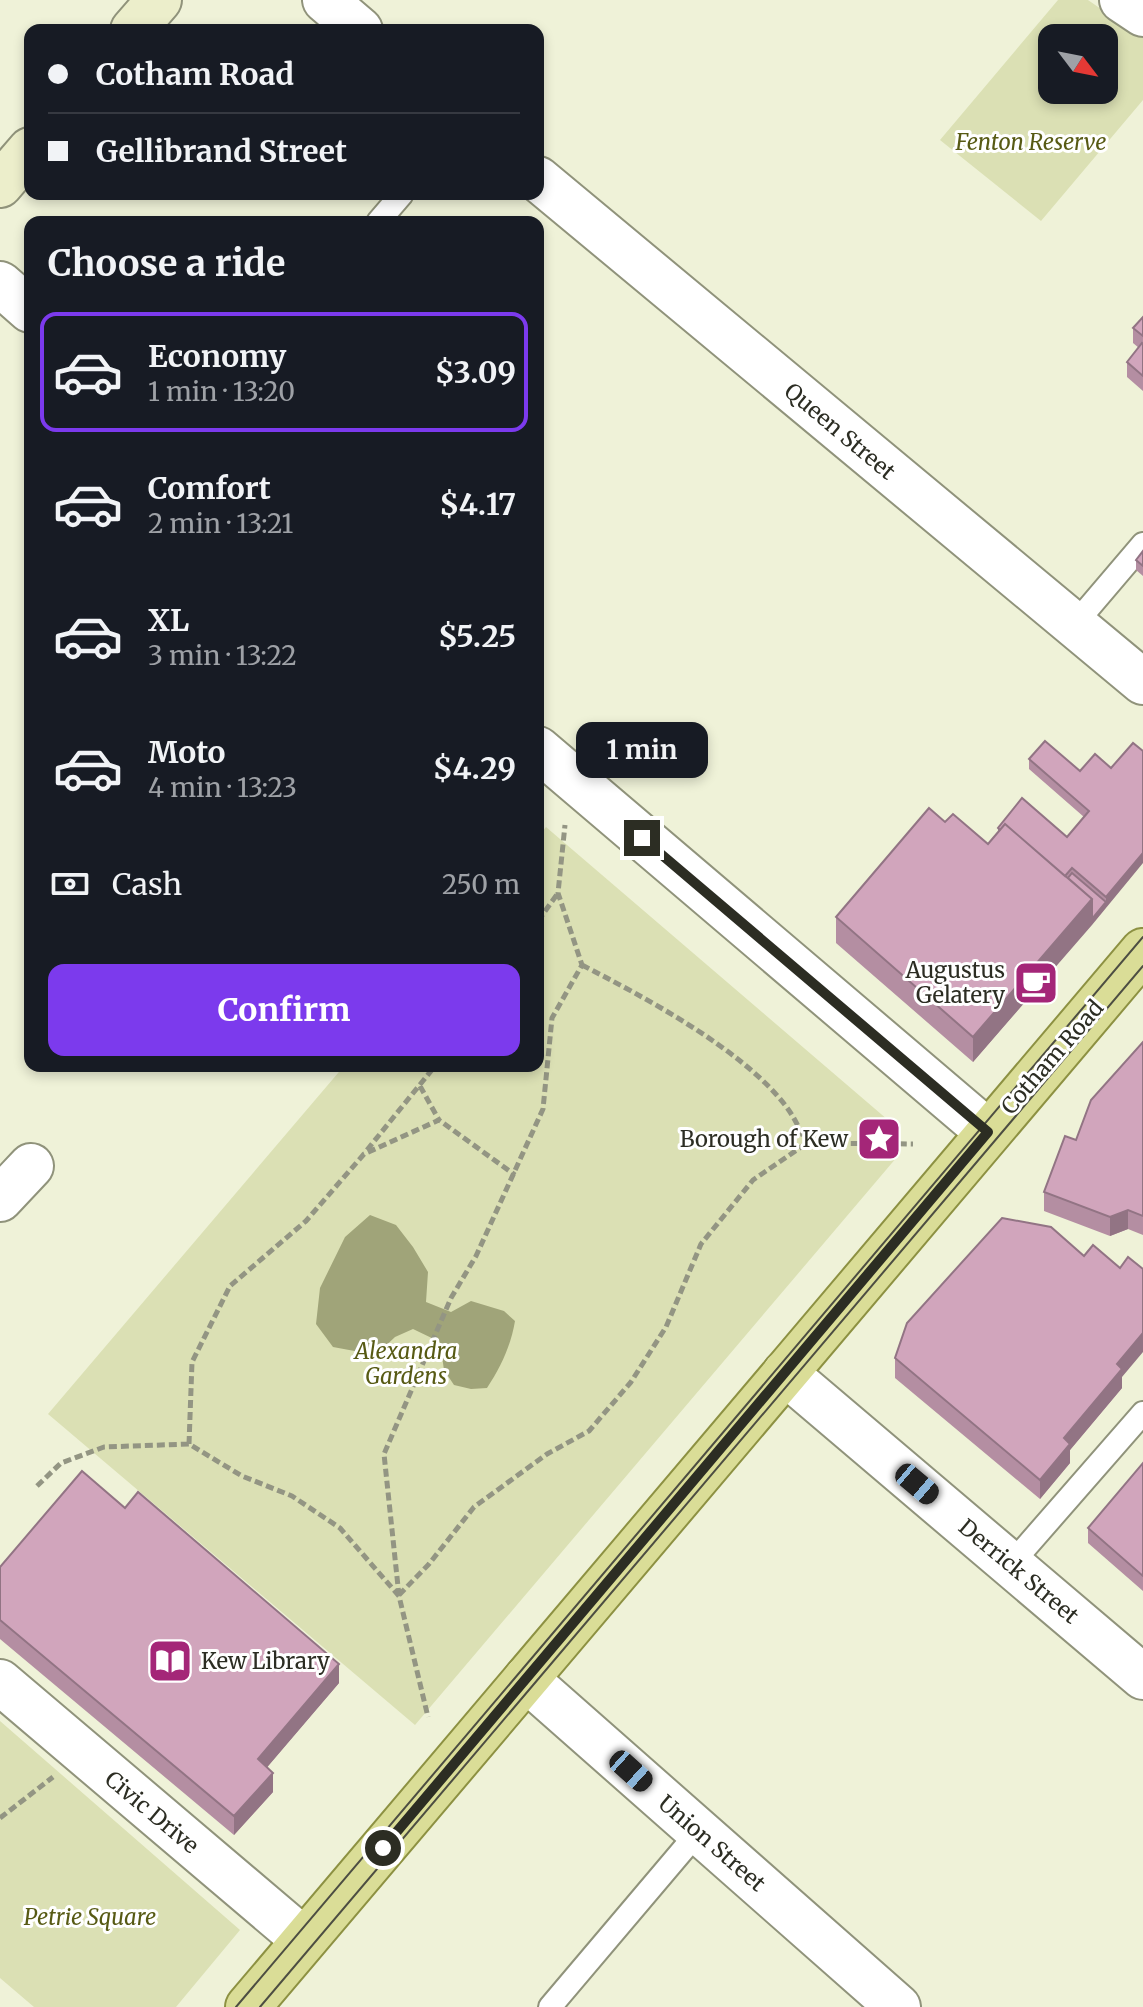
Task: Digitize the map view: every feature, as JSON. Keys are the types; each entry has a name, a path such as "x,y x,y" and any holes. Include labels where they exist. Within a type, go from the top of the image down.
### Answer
{"main road":[{"name":"Cotham Road","path":"248,2007 1143,951"}],"street":[{"path":"138,24 159,0"},
{"path":"325,0 353,24"},
{"path":"1122,0 1143,14"},
{"path":"0,185 24,157"},
{"name":"Queen Street","path":"544,184 1143,682"},
{"path":"0,284 24,305"},
{"path":"544,754 988,1132"},
{"path":"0,1199 31,1166"},
{"name":"Derrick Street","path":"785,1373 1143,1677"},
{"name":"Union Street","path":"526,1679 898,2007"},
{"name":"Civic Drive","path":"0,1682 304,1940"}],"lane":[{"path":"383,216 397,200"},
{"path":"1074,625 1143,544"},
{"path":"1012,1563 1143,1413"},
{"path":"550,2007 699,1831"}],"path":[{"path":"571,777 558,893 582,965 622,986 741,1060 786,1105 807,1143"},
{"path":"544,913 558,893"},
{"path":"428,1717 399,1596 384,1454 451,1298 476,1256 543,1109 552,1018 582,965"},
{"path":"189,1444 192,1362 230,1286 306,1221 430,1072"},
{"path":"420,1086 439,1120 515,1175"},
{"path":"364,1154 439,1120"},
{"path":"399,1596 474,1507 547,1454 589,1431 631,1382 666,1327 701,1244 753,1180 807,1143 913,1144"},
{"path":"37,1486 61,1463 104,1447 189,1444 242,1476 292,1496 340,1528 399,1596"},
{"path":"0,1818 60,1771"}],"green space":[{"name":"Fenton Reserve","path":"1058,0 1088,0 1143,38 1143,100 1041,221 940,140"},
{"name":"Alexandra Gardens","path":"546,827 895,1126 897,1157 415,1725 48,1414 339,1072 544,1072"},
{"name":"Petrie Square","path":"0,1721 240,1930 176,2007 34,2007 0,1978"}],"shaded area":[{"path":"370,1215 396,1225 413,1247 428,1272 426,1302 451,1312 471,1301 504,1311 515,1321 505,1356 487,1388 471,1389 454,1385 444,1370 440,1342 413,1329 395,1337 376,1355 333,1347 316,1324 320,1288 345,1237"}],"building":[{"path":"1143,317 1143,336 1133,328"},
{"path":"1143,344 1143,376 1127,362"},
{"path":"1143,551 1143,566 1136,560"},
{"path":"1045,741 1080,771 1095,754 1111,768 1133,743 1143,751 1143,853 1106,897 1072,868 1065,876 1005,824 1000,830 998,828 1022,798 1067,837 1089,811 1029,759"},
{"path":"929,808 945,822 953,814 988,844 1005,824 1092,899 973,1037 836,917"},
{"path":"1072,873 1106,902 1092,919 1092,899 1068,878"},
{"path":"1143,1042 1143,1216 1128,1210 1110,1217 1044,1192 1065,1136 1076,1140 1091,1100"},
{"path":"1002,1218 1051,1227 1084,1256 1093,1245 1120,1268 1128,1257 1143,1269 1143,1333 1117,1364 1122,1369 1064,1438 1070,1444 1040,1480 895,1358 907,1323"},
{"path":"1143,1463 1143,1576 1088,1528"},
{"name":"Kew Library","path":"82,1471 125,1508 138,1492 339,1664 258,1759 273,1773 234,1816 0,1620 0,1567"}],"tram line":[{"path":"236,2007 1143,937"},
{"path":"260,2007 1143,966"}],"place":[{"name":"Augustus Gelatery","path":"1036,983"},
{"name":"Borough of Kew","path":"879,1139"},
{"name":"Kew Library","path":"170,1661"}],"route":[{"path":"383,1848 988,1132 642,838"}]}
